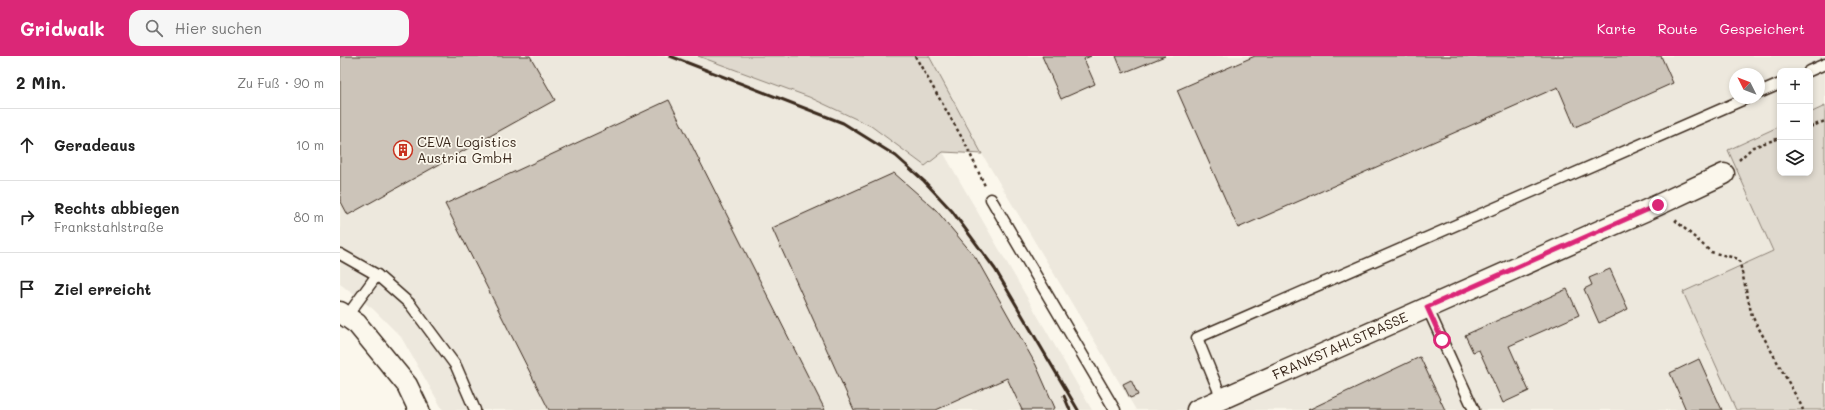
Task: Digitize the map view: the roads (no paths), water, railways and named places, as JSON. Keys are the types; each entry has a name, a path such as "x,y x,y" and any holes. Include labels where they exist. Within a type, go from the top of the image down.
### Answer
{"street":[{"name":"FRANKSTAHLSTRASSE","path":"1197,410 1658,205 1724,174"},
{"path":"343,314 357,324 407,385 419,410"}],"lane":[{"path":"1813,69 1825,64"},
{"path":"1765,90 1777,85"},
{"path":"1222,399 1197,338 1733,104"},
{"path":"990,199 1115,410"},
{"path":"340,254 377,276 410,304 456,366 475,410"},
{"path":"343,314 377,276"},
{"path":"1427,307 1474,410"}],"railway":[{"path":"670,56 843,123 896,156 924,181 952,211 995,269 1078,410"},
{"path":"1064,396 1070,410"}],"place":[{"name":"CEVA Logistics Austria GmbH","path":"403,150"}]}
